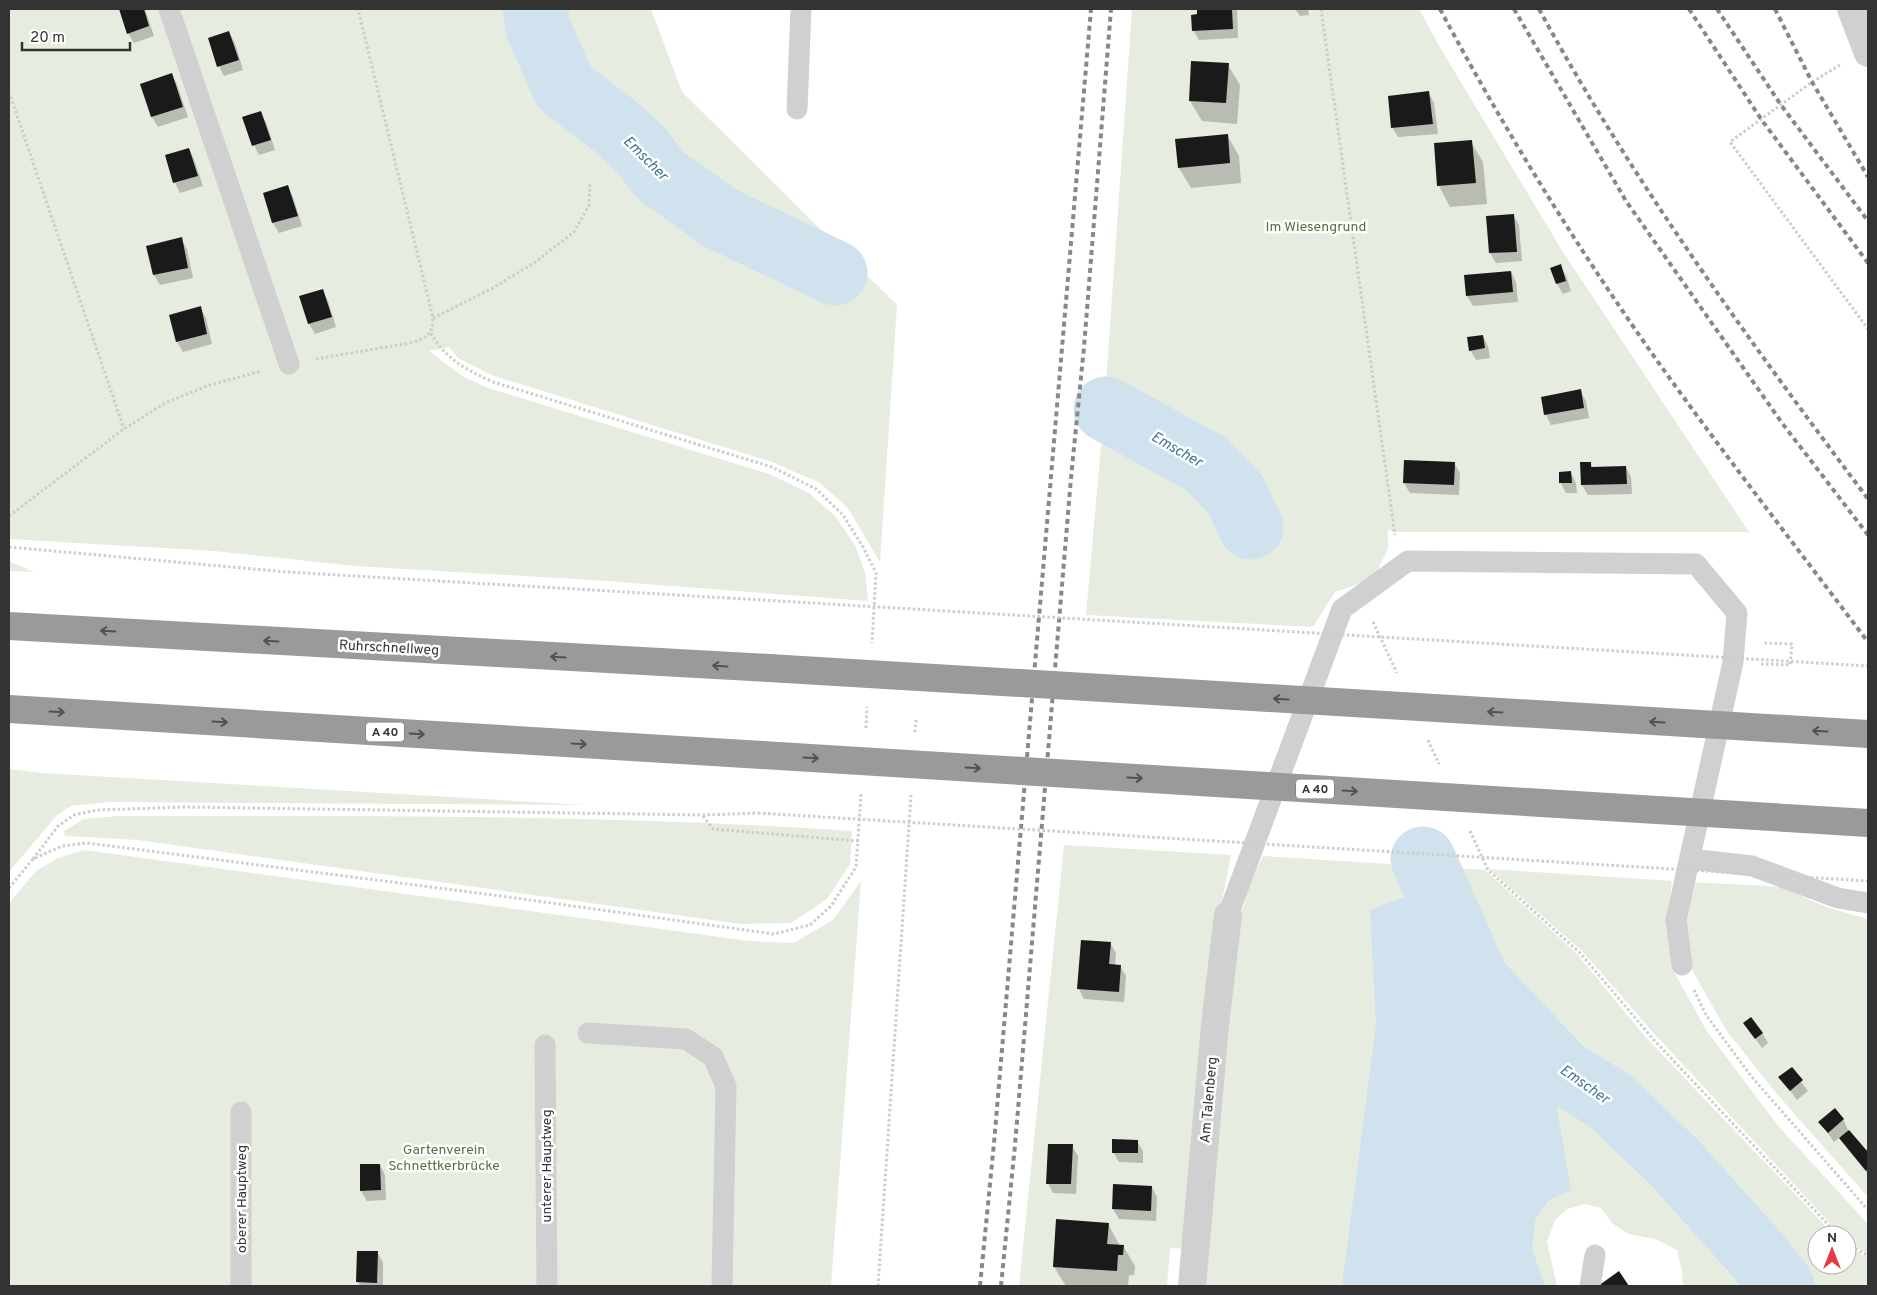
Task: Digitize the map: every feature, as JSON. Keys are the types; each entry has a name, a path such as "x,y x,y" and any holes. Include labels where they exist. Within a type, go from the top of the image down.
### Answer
{"highway":[{"name":"Ruhrschnellweg","path":"9,626 769,668 1868,734"},
{"name":"A 40","path":"9,709 1868,823"}],"street":[{"path":"1851,9 1867,51"},
{"name":"Am Talenberg","path":"1192,1286 1214,1025 1228,915"}],"lane":[{"path":"169,9 289,364"},
{"path":"797,109 801,9"},
{"path":"1228,915 1342,609 1408,561 1696,564 1737,613 1733,662 1676,920 1682,964"},
{"path":"1690,859 1752,866 1838,898 1868,903"},
{"path":"588,1033 686,1039 713,1056 726,1086 722,1286"},
{"name":"unterer Hauptweg","path":"546,1045 547,1286"},
{"name":"oberer Hauptweg","path":"241,1112 241,1286"},
{"path":"1590,1286 1596,1255"}],"path":[{"path":"9,516 124,430 164,403 207,386 289,364 383,349 422,340 431,333 433,318 358,9"},
{"path":"1321,9 1394,532 1408,561"},
{"path":"1867,51 1812,82 1730,142 1868,329"},
{"path":"9,92 124,430"},
{"path":"433,318 498,285 534,263 574,232 589,205 590,184"},
{"path":"9,547 287,572 1868,666"},
{"path":"1361,596 1398,675"},
{"path":"914,739 916,720"},
{"path":"1426,737 1443,773"},
{"path":"878,1286 912,788"},
{"path":"33,860 58,826 74,815 97,810 186,807 703,815 758,814 1868,881"},
{"path":"703,815 713,829 858,841"},
{"path":"1468,826 1488,870 1580,953 1654,1040 1829,1225"},
{"path":"1682,964 1706,1015 1750,1076 1868,1210"},
{"path":"1857,1249 1868,1256"}],"green space":[{"path":"9,9 651,9 682,92 897,305 880,562 848,508 820,483 772,462 494,376 458,358 449,347 429,351 462,376 488,388 769,474 809,493 836,517 856,547 865,573 868,601 592,580 355,566 214,551 9,539"},
{"name":"Im Wiesengrund","path":"1132,9 1419,9 1563,252 1749,532 1393,532 1388,529 1388,549 1373,579 1335,592 1313,627 1086,615 1104,412"},
{"path":"9,561 34,572 9,571"},
{"path":"9,769 42,773 586,805 109,802 71,806 57,815 9,872"},
{"path":"118,816 485,817 669,821 852,831 850,864 827,899 791,923 741,924 138,840 65,836 64,831 84,819"},
{"path":"1064,845 1231,855 1214,942 1188,1249 1170,1248 1167,1286 1019,1286"},
{"name":"Gartenverein Schnettkerbrücke","path":"84,850 749,941 794,943 833,920 861,881 831,1286 9,1286 9,903 36,871 58,858"},
{"path":"1263,856 1485,870 1577,954 1642,1033 1824,1225 1807,1225 1807,1275 1857,1275 1857,1252 1868,1258 1868,1286 1683,1286 1677,1250 1655,1239 1628,1234 1612,1223 1601,1208 1585,1204 1567,1209 1555,1220 1547,1242 1557,1286 1203,1286 1233,941 1250,884"},
{"path":"1489,869 1672,881 1667,926 1672,968 1706,1030 1779,1127 1868,1224 1868,1254 1857,1247 1857,1225 1832,1225 1651,1030 1582,951"},
{"path":"1689,882 1786,887 1815,902 1868,919 1868,1197 1777,1094 1726,1030 1691,968 1682,921"}],"water":[{"path":"1414,894 1453,985 1528,1070 1553,1086 1571,1190 1549,1200 1535,1220 1532,1249 1545,1286 1342,1286 1376,1025 1370,910"}],"building":[{"path":"119,9 144,9 149,26 127,34"},
{"path":"1197,9 1232,9 1233,29 1192,31 1191,15 1197,14"},
{"path":"229,31 239,60 217,67 208,38"},
{"path":"1191,61 1229,63 1226,103 1189,101"},
{"path":"172,73 183,107 151,117 140,84"},
{"path":"1429,91 1433,124 1391,128 1388,96"},
{"path":"261,111 271,140 252,146 242,117"},
{"path":"1228,134 1230,163 1178,168 1175,139"},
{"path":"1472,140 1476,183 1437,186 1434,143"},
{"path":"189,148 198,176 173,183 165,155"},
{"path":"288,185 298,216 272,223 263,193"},
{"path":"1514,214 1517,252 1489,253 1486,216"},
{"path":"182,237 188,268 153,275 146,246"},
{"path":"1561,264 1566,281 1556,284 1550,268"},
{"path":"1511,271 1513,292 1466,296 1464,275"},
{"path":"323,289 332,317 308,324 299,296"},
{"path":"201,306 207,334 176,342 169,315"},
{"path":"1483,335 1485,348 1469,351 1467,337"},
{"path":"1581,389 1584,408 1544,415 1541,397"},
{"path":"1404,460 1455,462 1454,485 1403,483"},
{"path":"1580,462 1591,462 1591,467 1626,466 1627,484 1581,485"},
{"path":"1571,471 1572,483 1559,483 1559,472"},
{"path":"1081,940 1111,942 1109,964 1121,965 1119,992 1077,989"},
{"path":"1751,1017 1763,1033 1755,1039 1743,1023"},
{"path":"1792,1067 1803,1080 1790,1091 1778,1077"},
{"path":"1835,1108 1844,1119 1828,1133 1818,1122"},
{"path":"1849,1130 1868,1152 1868,1169 1866,1171 1839,1138"},
{"path":"1112,1139 1138,1140 1138,1153 1112,1153"},
{"path":"1048,1144 1073,1144 1071,1184 1046,1184"},
{"path":"360,1164 380,1164 381,1190 360,1191"},
{"path":"1113,1184 1152,1186 1151,1211 1112,1209"},
{"path":"1056,1219 1109,1223 1107,1244 1124,1245 1123,1255 1118,1255 1117,1271 1053,1267"},
{"path":"357,1251 378,1251 377,1283 356,1282"},
{"path":"1619,1271 1629,1286 1598,1286"}],"waterway":[{"name":"Emscher","path":"535,9 538,28 564,87 616,127 640,149 661,176 720,218 835,273"},
{"name":"Emscher","path":"1106,409 1206,464 1235,494 1251,527"},
{"name":"Emscher","path":"1423,859 1477,981 1563,1072 1609,1100 1675,1163 1760,1258 1782,1286"}],"railway":[{"path":"980,1286 994,1143 1091,9"},
{"path":"1001,1286 1015,1145 1071,478 1084,347 1111,9"},
{"path":"1440,9 1516,145 1628,319 1710,433 1868,642"},
{"path":"1514,9 1626,201 1782,423 1868,535"},
{"path":"1539,9 1575,73 1653,199 1737,321 1868,499"},
{"path":"1689,9 1761,119 1868,263"},
{"path":"1717,9 1781,105 1868,221"},
{"path":"1775,9 1812,82 1868,177"}]}
